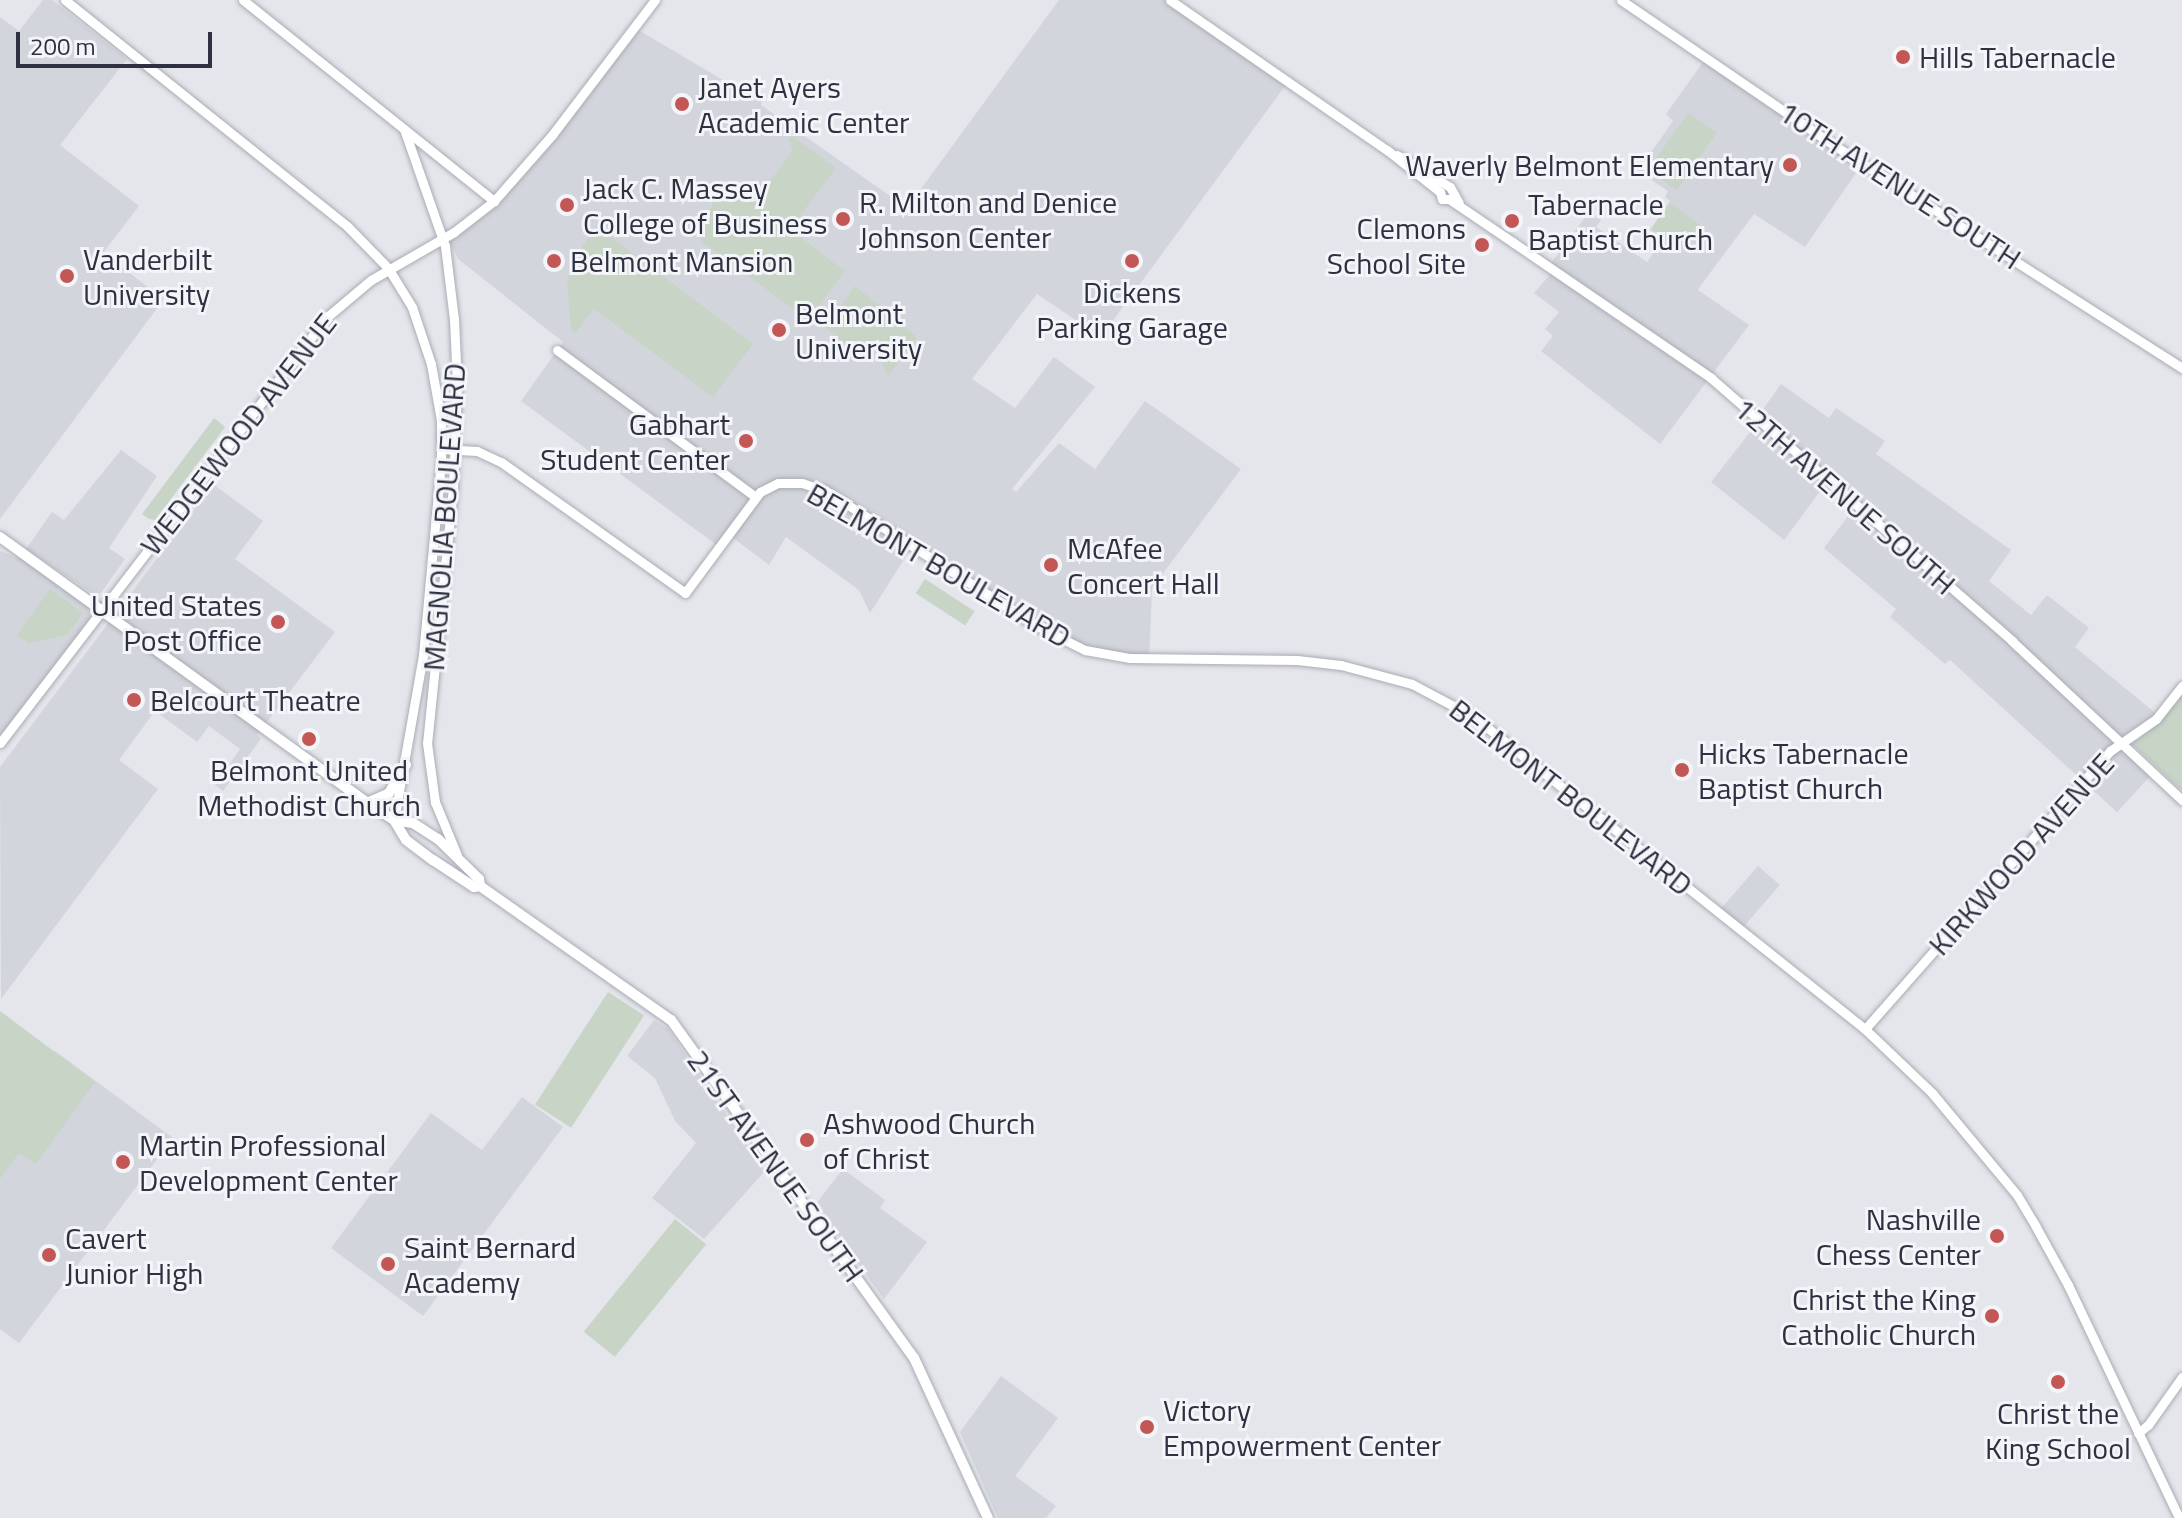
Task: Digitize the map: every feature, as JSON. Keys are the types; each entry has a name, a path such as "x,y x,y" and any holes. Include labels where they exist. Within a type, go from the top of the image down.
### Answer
{"main road":[{"name":"MAGNOLIA BOULEVARD","path":"65,0 347,226 388,268 412,307 431,364 441,420 441,449 430,603 406,765 394,820"},
{"path":"243,0 494,201"},
{"name":"WEDGEWOOD AVENUE","path":"0,743 327,317 388,268 442,238 494,201 552,135 655,0"},
{"name":"12TH AVENUE SOUTH","path":"1170,0 1442,189 1442,199 1451,197 1711,378 2122,741 2182,800"},
{"name":"10TH AVENUE SOUTH","path":"1621,0 1835,146 2182,368"},
{"name":"MAGNOLIA BOULEVARD","path":"404,129 442,238 456,347 455,449 448,554 427,731 429,771 435,802 458,858"},
{"path":"441,449 477,451 501,462 685,593 756,497 557,350"},
{"name":"BELMONT BOULEVARD","path":"756,497 768,486 778,483 796,482 821,489 1037,626 1099,654 1149,659 1318,661 1412,684 1474,717 1865,1029 1932,1093 2017,1195 2068,1285 2179,1518"},
{"name":"21ST AVENUE SOUTH","path":"0,537 367,803 394,820 413,823 458,858 479,879 480,886"},
{"name":"KIRKWOOD AVENUE","path":"1865,1029 2122,741 2156,719 2182,686"},
{"path":"367,803 389,793 406,765"},
{"name":"21ST AVENUE SOUTH","path":"394,820 406,840 474,887 480,886 671,1020 914,1358 988,1518"},
{"path":"2138,1433 2148,1425 2182,1377"}],"shaded area":[{"name":"Vanderbilt University","path":"43,0 52,0 127,59 60,145 139,206 103,253 164,299 0,519 0,17 19,31"},
{"name":"Belmont University","path":"1059,0 1169,0 1288,82 1101,337 1037,294 972,379 1015,408 1054,357 1095,387 1012,489 1016,492 1059,443 1095,469 1145,401 1241,469 1152,588 1149,659 1120,657 1063,640 912,547 870,613 859,590 786,537 769,565 728,534 718,546 521,401 563,342 458,259 447,236 511,185 635,28 738,89 748,83 758,86 763,95 761,105 907,208"},
{"path":"1706,58 1863,163 1805,247 1754,214 1701,285 1698,290 1749,325 1660,444 1541,351 1553,336 1545,329 1559,312 1534,293 1554,270 1549,266 1589,212 1601,220 1596,227 1647,262 1663,239 1650,230 1670,201 1665,197 1668,191 1638,171 1673,121 1666,114"},
{"path":"1781,384 1829,418 1836,408 1885,441 1876,454 2011,550 1989,581 2031,615 2047,595 2089,628 2075,647 2159,716 2123,742 2153,773 2117,812 1950,660 1945,664 1890,617 1896,609 1824,548 1855,507 1827,482 1784,540 1711,482 1758,422 1756,419"},
{"path":"121,450 157,476 109,548 125,559 98,597 26,549 52,512 64,520"},
{"path":"213,484 263,521 235,559 335,632 257,735 261,739 223,791 215,785 240,749 209,726 197,742 155,711 119,760 158,789 1,999 0,767"},
{"path":"0,551 34,564 101,612 0,744"},
{"path":"1758,866 1780,885 1741,930 1719,911"},
{"path":"654,1020 668,1029 765,1171 704,1239 652,1198 696,1143 675,1121 655,1078 627,1056"},
{"path":"55,1051 173,1138 19,1343 0,1329 0,1127"},
{"path":"522,1097 563,1127 423,1316 331,1248 431,1113 482,1150"},
{"path":"843,1169 885,1200 880,1208 927,1242 884,1299 815,1205"},
{"path":"1001,1376 1058,1418 1015,1476 1056,1506 1046,1518 998,1518 960,1432"}],"green space":[{"path":"1688,113 1717,133 1677,190 1648,170"},
{"path":"792,136 836,168 790,229 845,271 808,320 701,241 693,220 711,208 717,186 734,189 754,203 793,150 788,140"},
{"path":"1670,203 1699,224 1680,250 1651,229"},
{"path":"597,226 753,344 713,397 594,309 575,333 571,330 567,278 575,266 573,259"},
{"path":"855,286 917,337 888,376 880,358 882,354 871,345 850,347 825,328"},
{"path":"214,418 225,427 155,520 149,519 142,514"},
{"path":"925,579 974,611 965,625 916,593"},
{"path":"50,589 81,612 81,616 67,635 28,643 17,635"},
{"path":"2182,692 2182,791 2132,744 2157,724"},
{"path":"608,992 644,1015 571,1128 535,1104"},
{"path":"0,1011 95,1082 36,1164 19,1153 0,1179"},
{"path":"675,1219 706,1244 615,1357 584,1332"}],"place":[{"name":"Hills Tabernacle","path":"1903,57"},
{"name":"Janet Ayers Academic Center","path":"682,104"},
{"name":"Waverly Belmont Elementary","path":"1790,165"},
{"name":"Jack C. Massey College of Business","path":"567,205"},
{"name":"R. Milton and Denice Johnson Center","path":"843,219"},
{"name":"Tabernacle Baptist Church","path":"1512,221"},
{"name":"Clemons School Site","path":"1482,245"},
{"name":"Belmont Mansion","path":"554,261"},
{"name":"Dickens Parking Garage","path":"1132,261"},
{"name":"Vanderbilt University","path":"67,276"},
{"name":"Belmont University","path":"779,330"},
{"name":"Gabhart Student Center","path":"746,441"},
{"name":"McAfee Concert Hall","path":"1051,565"},
{"name":"United States Post Office","path":"278,622"},
{"name":"Belcourt Theatre","path":"134,700"},
{"name":"Belmont United Methodist Church","path":"309,739"},
{"name":"Hicks Tabernacle Baptist Church","path":"1682,770"},
{"name":"Ashwood Church of Christ","path":"807,1140"},
{"name":"Martin Professional Development Center","path":"123,1162"},
{"name":"Nashville Chess Center","path":"1997,1236"},
{"name":"Cavert Junior High","path":"49,1255"},
{"name":"Saint Bernard Academy","path":"388,1264"},
{"name":"Christ the King Catholic Church","path":"1992,1316"},
{"name":"Christ the King School","path":"2058,1382"},
{"name":"Victory Empowerment Center","path":"1147,1427"}]}
